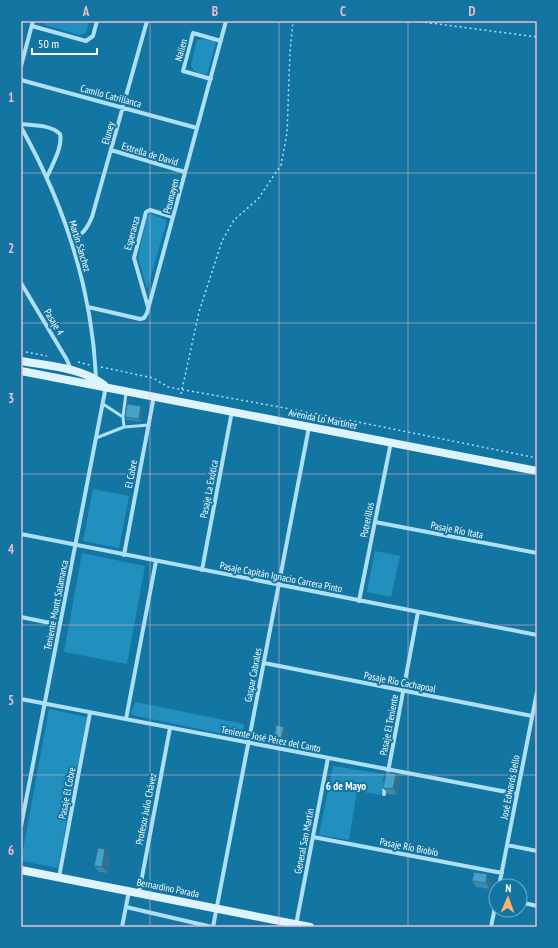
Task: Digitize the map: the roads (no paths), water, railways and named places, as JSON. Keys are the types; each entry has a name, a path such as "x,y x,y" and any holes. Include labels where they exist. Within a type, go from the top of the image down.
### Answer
{"main road":[{"name":"Avenida Lo Martínez","path":"21,361 71,370 96,378 106,386"},
{"name":"Avenida Lo Martínez","path":"21,371 106,386 537,471"},
{"name":"Bernardino Parada","path":"21,870 217,908 296,926 310,927"}],"street":[{"path":"21,66 34,21"},
{"path":"32,26 86,41 93,36 97,21"},
{"name":"Eluney","path":"71,241 84,232 92,217 147,21"},
{"name":"Peumayen","path":"148,308 226,21"},
{"name":"Nailen","path":"211,78 183,71 193,33 221,41"},
{"name":"Camilo Catrillanca","path":"21,80 197,128"},
{"path":"21,124 46,127 56,130 60,134 61,138 57,153 47,177"},
{"name":"Martín Sánchez","path":"21,127 47,177 71,241 88,307 96,378"},
{"name":"Estrella de David","path":"111,150 185,172"},
{"name":"Esperanza","path":"148,308 134,258 144,218 146,212 150,210 173,217"},
{"name":"Pasaje 4","path":"21,283 67,360 71,370"},
{"path":"88,307 140,319 144,318 148,308"},
{"name":"Teniente Montt Salamanca","path":"21,826 106,386"},
{"name":"El Cobre","path":"124,554 154,396"},
{"name":"Pasaje La Exótica","path":"202,570 232,411"},
{"name":"Gaspar Cabrales","path":"213,927 309,426"},
{"name":"Potrerillos","path":"359,601 391,442"},
{"name":"Pasaje Río Itata","path":"375,522 537,553"},
{"name":"Pasaje Capitán Ignacio Carrera Pinto","path":"21,534 537,636"},
{"path":"126,720 156,561"},
{"name":"Pasaje El Teniente","path":"387,776 418,612"},
{"path":"21,617 60,624"},
{"name":"Pasaje Río Cachapoal","path":"264,663 532,716"},
{"name":"José Edwards Bello","path":"501,878 537,695"},
{"name":"Teniente José Pérez del Canto","path":"21,699 517,794"},
{"name":"Pasaje El Cobre","path":"59,877 90,712"},
{"name":"Profesor Julio Chávez","path":"139,893 170,728"},
{"name":"General San Martín","path":"296,926 328,758"},
{"path":"384,794 386,782"},
{"name":"Pasaje Río Biobío","path":"313,837 502,872"},
{"path":"507,845 537,851"},
{"path":"122,927 129,891"},
{"path":"126,907 213,927"}],"lane":[{"path":"124,427 123,418 126,390"},
{"path":"102,404 123,418"},
{"path":"96,438 124,427 149,425"}],"district":[{"name":"6 de Mayo","path":"346,786"}]}
